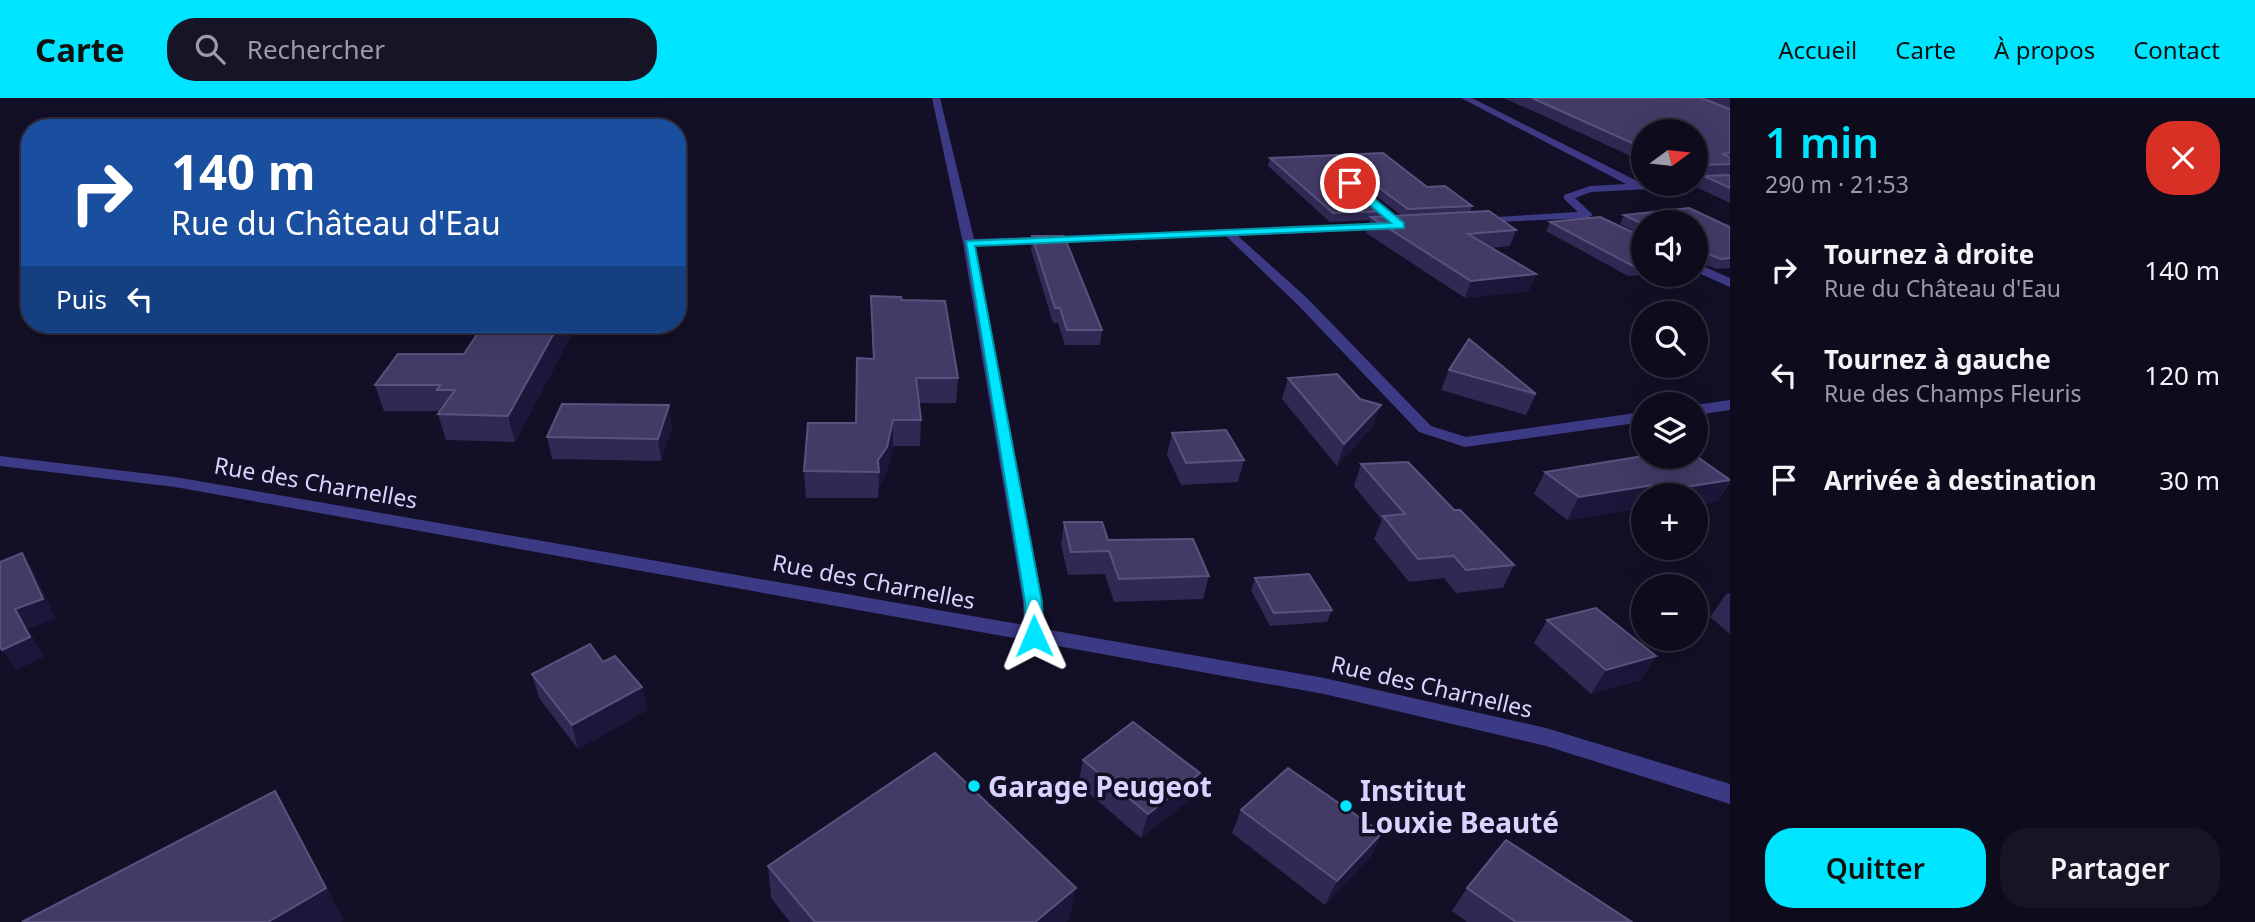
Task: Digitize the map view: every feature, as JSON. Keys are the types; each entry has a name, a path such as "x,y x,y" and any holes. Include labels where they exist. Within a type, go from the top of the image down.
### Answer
{"street":[{"path":"936,98 969,243 1033,602 1034,636"},
{"path":"1465,98 1631,182"},
{"path":"1466,222 1592,217 1568,197 1590,189 1631,188"},
{"path":"969,243 1401,225 1390,217"},
{"path":"1230,234 1302,301 1425,429 1465,442 1631,419"},
{"path":"1708,273 1730,283"},
{"path":"1708,408 1730,405"},
{"name":"Rue des Charnelles","path":"0,461 176,482 1324,686 1546,737 1730,794"}],"building":[{"path":"1532,98 1701,98 1730,109 1730,153 1722,154 1730,157 1730,164 1708,165 1708,119 1631,119 1631,143"},
{"path":"1383,153 1427,187 1445,186 1472,206 1408,209 1352,168 1346,170 1347,177 1387,211 1333,213 1270,158"},
{"path":"1730,175 1730,188 1708,178"},
{"path":"1489,211 1516,230 1468,234 1536,274 1471,281 1371,217"},
{"path":"1600,217 1631,231 1631,265 1550,222"},
{"path":"1708,217 1730,227 1730,258 1721,259 1708,254"},
{"path":"1032,236 1064,236 1102,330 1067,330 1060,308 1055,308"},
{"path":"871,296 945,301 958,378 916,378 921,420 893,420 887,447 878,460 879,472 804,471 808,423 856,423 857,358 874,359"},
{"path":"478,333 554,333 508,416 438,414 455,390 437,390 440,385 375,385 398,354 464,354"},
{"path":"1469,339 1536,394 1449,370"},
{"path":"1337,374 1360,399 1381,405 1344,444 1288,378"},
{"path":"562,404 669,405 658,439 547,437"},
{"path":"1226,430 1244,460 1186,463 1172,433"},
{"path":"1631,458 1631,469 1708,469 1708,464 1730,480 1708,484 1631,483 1631,489 1579,497 1545,472"},
{"path":"1408,462 1454,510 1460,510 1514,565 1466,570 1454,556 1418,559 1383,516 1405,514 1361,464"},
{"path":"1064,522 1102,522 1108,540 1193,539 1209,576 1119,579 1109,551 1071,552"},
{"path":"22,553 43,599 15,609 30,637 2,650 0,562"},
{"path":"1309,574 1332,610 1274,613 1255,578"},
{"path":"1596,608 1631,636 1631,651 1650,651 1656,656 1606,670 1547,620"},
{"path":"590,644 603,662 615,656 642,687 572,725 532,674"},
{"path":"1133,722 1200,773 1148,814 1083,760"},
{"path":"935,753 1076,888 1035,922 815,922 768,866"},
{"path":"1288,768 1382,833 1337,881 1241,810"},
{"path":"275,791 326,888 268,922 22,922"},
{"path":"1506,840 1632,922 1516,922 1467,888"}],"place":[{"name":"Garage Peugeot","path":"974,786"},
{"name":"Institut Louxie Beauté","path":"1346,806"}],"route":[{"path":"1034,636 1033,602 969,243 1401,225 1350,183"}]}
